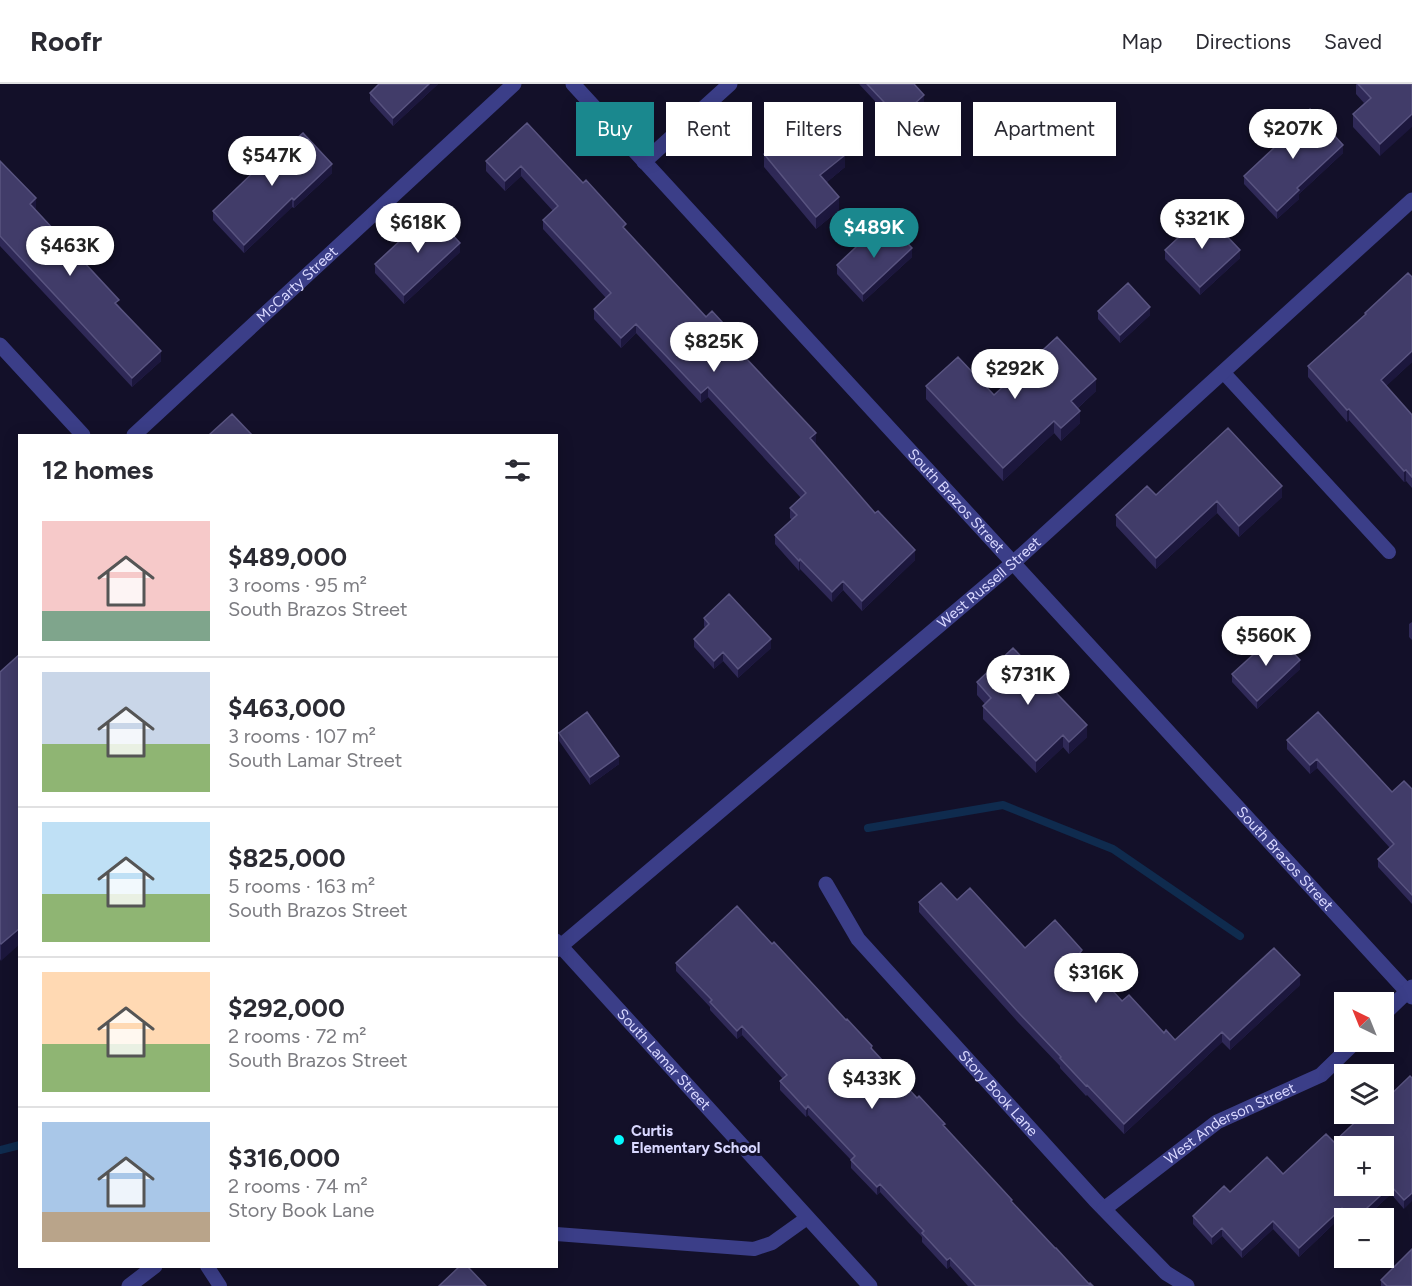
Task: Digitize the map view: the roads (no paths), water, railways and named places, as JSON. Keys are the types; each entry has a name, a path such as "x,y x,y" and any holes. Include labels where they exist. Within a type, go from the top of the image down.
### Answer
{"street":[{"name":"McCarty Street","path":"135,434 514,84"},
{"name":"South Brazos Street","path":"573,84 1410,992"},
{"path":"644,162 730,84"},
{"name":"West Russell Street","path":"558,946 1013,563 1412,200"},
{"path":"0,345 82,434"},
{"name":"Story Book Lane","path":"826,884 858,939 1104,1209 1167,1273 1187,1286"},
{"name":"South Lamar Street","path":"558,946 870,1286"},
{"path":"1394,1006 1410,992"},
{"name":"West Anderson Street","path":"1104,1209 1217,1122 1321,1075 1345,1052"},
{"path":"129,1286 152,1268"}],"lane":[{"path":"1223,372 1389,552"},
{"path":"558,1234 754,1249 772,1243 807,1218"},
{"path":"208,1268 219,1286"}],"waterway":[{"path":"868,828 1003,805 1113,849 1240,936"},
{"path":"0,1150 18,1146"}],"place":[{"name":"Curtis Elementary School","path":"619,1140"}]}
